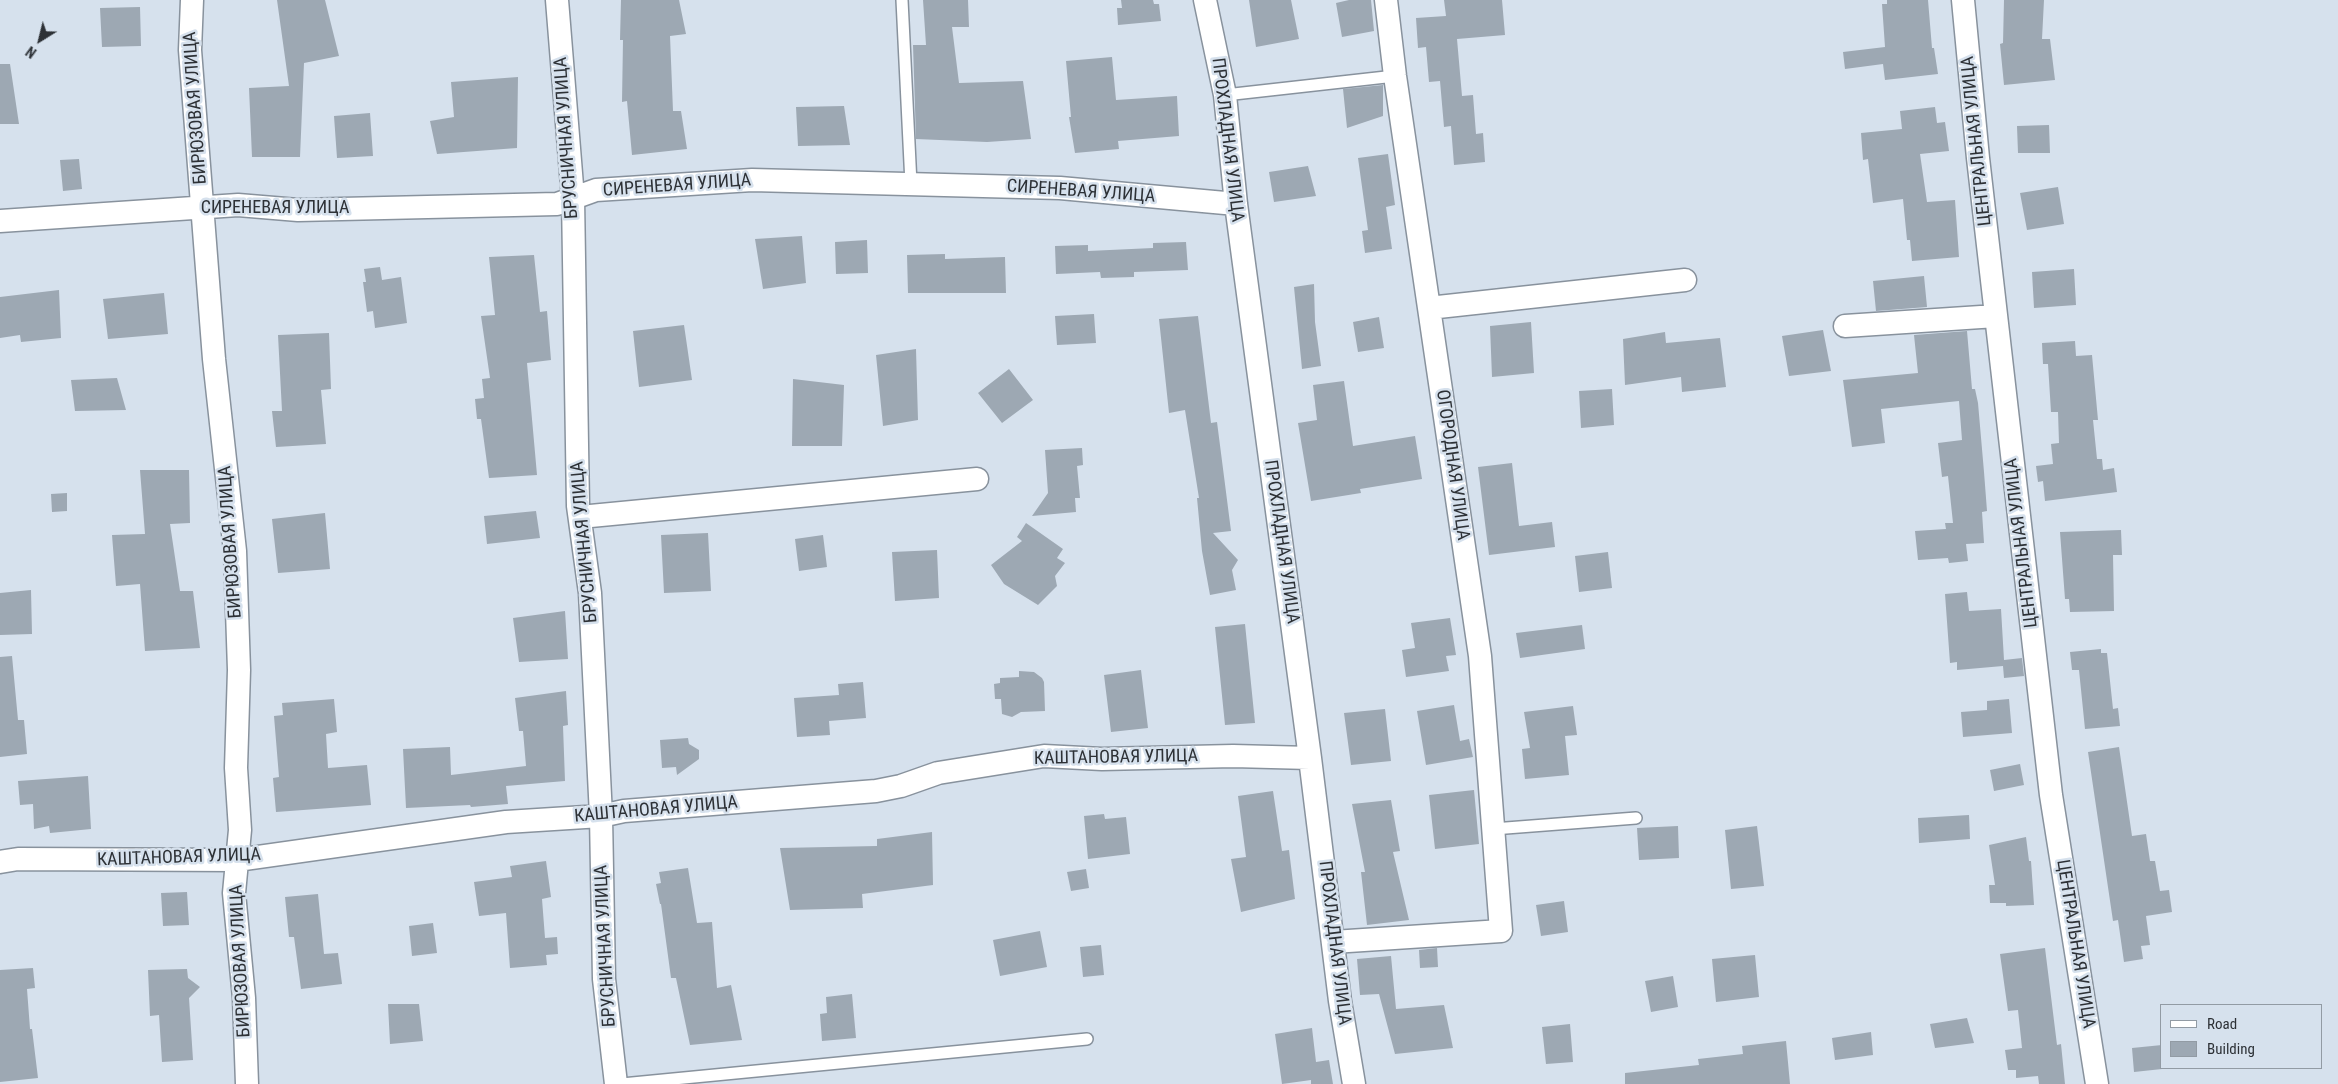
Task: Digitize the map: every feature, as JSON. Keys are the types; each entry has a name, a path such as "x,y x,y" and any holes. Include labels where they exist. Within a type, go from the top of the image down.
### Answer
{"street":[{"name":"БИРЮЗОВАЯ УЛИЦА","path":"192,0 190,50 214,359 234,551 239,670 236,768 240,830 234,893 244,998 247,1084"},
{"name":"БРУСНИЧНАЯ УЛИЦА","path":"557,0 573,198 580,517 590,593 601,816 604,979 616,1084"},
{"name":"ПРОХЛАДНАЯ УЛИЦА","path":"1205,0 1225,95 1236,204 1333,942 1354,1084"},
{"name":"ОГОРОДНАЯ УЛИЦА","path":"1333,942 1501,931 1480,656 1395,76 1386,0"},
{"name":"ЦЕНТРАЛЬНАЯ УЛИЦА","path":"1963,0 1978,158 2051,795 2097,1084"},
{"name":"СИРЕНЕВАЯ УЛИЦА","path":"0,221 238,205 298,210 557,204 596,190 752,180 1060,188 1236,204"},
{"path":"1429,308 1685,280"},
{"path":"1844,326 1996,316"},
{"path":"580,517 977,479"},
{"name":"КАШТАНОВАЯ УЛИЦА","path":"0,862 18,859 237,860 506,822 601,816 634,811 876,791 901,786 938,773 1044,756 1102,759 1232,756 1310,758"}],"lane":[{"path":"902,0 911,184"},
{"path":"1225,95 1395,76"},
{"path":"1493,829 1636,818"},
{"path":"622,1084 1087,1038"}],"building":[{"path":"277,0 325,0 339,56 304,63 300,157 252,157 249,88 289,86"},
{"path":"621,0 679,0 686,34 670,36 673,111 681,111 687,149 632,155 627,101 622,102 623,40 620,40"},
{"path":"923,0 968,0 969,27 952,27 959,83 1023,81 1031,139 987,142 916,139 913,45 926,45"},
{"path":"1121,0 1153,0 1154,4 1159,4 1161,21 1118,25 1117,8 1122,8"},
{"path":"1249,0 1291,0 1299,39 1256,47"},
{"path":"1349,0 1371,0 1374,31 1342,37 1336,3"},
{"path":"1444,0 1502,0 1505,35 1457,39 1462,96 1473,95 1476,134 1483,133 1485,162 1454,165 1451,126 1444,127 1440,81 1429,82 1426,47 1418,48 1416,18 1446,16"},
{"path":"1887,0 1928,0 1932,48 1934,48 1938,74 1885,80 1883,64 1845,69 1843,52 1885,47 1882,4 1887,4"},
{"path":"2004,0 2044,0 2042,39 2050,39 2055,80 2004,85 2000,44 2003,43"},
{"path":"140,7 141,46 102,47 100,8"},
{"path":"1112,57 1116,100 1177,96 1179,136 1118,141 1119,149 1075,153 1069,117 1071,117 1066,61"},
{"path":"0,64 10,64 19,124 0,124"},
{"path":"518,77 517,148 437,154 430,121 454,117 451,82"},
{"path":"1383,85 1383,116 1347,128 1343,89"},
{"path":"844,106 850,145 798,146 796,107"},
{"path":"1935,107 1937,123 1945,122 1949,151 1920,154 1927,202 1955,200 1959,257 1912,261 1910,240 1907,240 1903,199 1873,203 1868,159 1863,160 1861,133 1902,129 1900,111"},
{"path":"370,113 373,156 337,158 334,116"},
{"path":"2049,125 2050,153 2018,153 2017,126"},
{"path":"1388,154 1395,205 1386,207 1392,249 1365,253 1362,231 1368,230 1358,158"},
{"path":"79,159 82,189 63,191 60,160"},
{"path":"1308,166 1316,196 1274,202 1269,172"},
{"path":"2058,187 2064,224 2027,230 2020,193"},
{"path":"802,236 806,283 763,289 755,239"},
{"path":"867,240 868,273 836,274 835,242"},
{"path":"1186,242 1188,270 1134,272 1134,277 1101,278 1100,272 1056,274 1055,246 1088,245 1088,251 1153,248 1153,243"},
{"path":"945,254 945,259 1005,257 1006,293 908,293 907,255"},
{"path":"534,255 540,312 547,311 551,360 527,363 537,475 489,478 481,419 477,419 475,399 484,398 482,379 490,378 481,316 495,315 489,257"},
{"path":"380,267 382,280 401,277 407,323 375,328 373,311 367,312 363,282 366,282 364,269"},
{"path":"2074,269 2076,305 2034,308 2032,272"},
{"path":"1924,276 1927,307 1876,311 1873,281"},
{"path":"1314,284 1315,322 1321,366 1302,369 1294,287"},
{"path":"59,290 61,338 21,342 20,335 0,338 0,297"},
{"path":"164,293 168,334 108,339 103,299"},
{"path":"1094,314 1096,343 1057,345 1055,316"},
{"path":"1198,316 1211,423 1217,422 1231,531 1213,533 1238,560 1232,570 1236,590 1210,595 1202,551 1197,498 1199,498 1185,410 1169,413 1159,319"},
{"path":"1379,317 1384,348 1358,352 1353,322"},
{"path":"1531,322 1534,373 1492,377 1490,326"},
{"path":"684,325 692,380 639,387 633,331"},
{"path":"1823,330 1831,371 1789,376 1782,336"},
{"path":"1967,331 1972,389 1975,389 1978,403 1984,472 1987,511 1982,512 1984,543 1966,544 1968,561 1949,563 1948,558 1918,560 1915,531 1946,529 1945,523 1953,523 1948,476 1942,477 1938,443 1962,440 1959,401 1881,409 1885,443 1852,447 1843,380 1918,373 1914,335"},
{"path":"1665,332 1666,343 1720,338 1726,387 1682,392 1681,377 1625,385 1623,339"},
{"path":"329,333 331,389 321,390 326,444 276,447 272,411 282,411 278,335"},
{"path":"2075,341 2076,356 2092,355 2098,420 2093,420 2097,459 2102,459 2103,470 2114,468 2117,492 2045,501 2043,481 2038,482 2036,466 2053,464 2051,444 2059,443 2058,412 2051,412 2048,364 2043,364 2042,343"},
{"path":"916,349 918,420 883,426 876,355"},
{"path":"1009,369 1033,400 1002,423 978,393"},
{"path":"117,378 126,410 75,411 71,380"},
{"path":"793,379 844,385 842,446 792,446"},
{"path":"1344,381 1353,446 1415,436 1422,479 1360,489 1361,493 1311,501 1298,423 1317,420 1313,385"},
{"path":"1612,389 1614,425 1581,428 1579,391"},
{"path":"1082,448 1083,465 1077,466 1080,498 1075,498 1076,512 1032,516 1048,493 1045,450"},
{"path":"1512,463 1519,526 1552,522 1555,547 1489,555 1478,467"},
{"path":"140,470 189,470 190,523 170,524 180,591 193,591 200,648 145,651 140,584 116,586 112,535 145,534"},
{"path":"67,493 67,511 52,512 51,494"},
{"path":"536,511 540,538 487,544 484,516"},
{"path":"325,513 330,569 278,573 272,519"},
{"path":"1026,523 1063,549 1057,558 1065,563 1055,576 1057,586 1038,605 1004,584 991,565 1022,541 1017,537"},
{"path":"2121,530 2122,555 2113,555 2114,611 2070,612 2069,599 2065,599 2060,532"},
{"path":"708,533 711,591 664,593 661,535"},
{"path":"823,535 827,567 799,571 795,539"},
{"path":"937,550 939,598 895,601 892,552"},
{"path":"1608,552 1612,588 1579,592 1575,556"},
{"path":"31,590 32,634 0,635 0,593"},
{"path":"1967,592 1969,611 2001,609 2004,660 2022,658 2024,676 2004,678 2003,666 1957,670 1957,662 1950,663 1945,594"},
{"path":"565,611 568,659 519,662 513,618"},
{"path":"1450,618 1456,655 1446,656 1449,671 1406,677 1402,650 1415,648 1411,623"},
{"path":"1245,624 1255,723 1225,725 1215,627"},
{"path":"1582,625 1585,649 1520,658 1516,633"},
{"path":"2101,649 2101,653 2107,653 2113,709 2118,708 2120,726 2085,729 2079,670 2072,670 2070,652"},
{"path":"12,656 18,720 24,720 27,754 0,757 0,657"},
{"path":"1141,670 1148,728 1111,732 1104,675"},
{"path":"1019,671 1034,672 1042,678 1044,682 1045,711 1021,712 1012,717 1002,714 1001,699 995,699 994,684 1000,683 1000,678 1019,677"},
{"path":"863,682 866,718 829,721 830,735 797,737 794,698 839,695 838,684"},
{"path":"566,691 568,725 563,726 565,781 506,786 508,804 471,807 470,805 406,808 403,749 450,747 451,775 526,766 523,731 519,731 515,698"},
{"path":"334,699 337,732 326,734 328,768 367,765 371,805 276,812 273,778 279,777 274,716 283,715 282,703"},
{"path":"2009,699 2012,733 1963,737 1961,712 1987,710 1987,701"},
{"path":"1454,705 1460,741 1469,739 1473,757 1426,765 1417,711"},
{"path":"1573,706 1577,735 1565,736 1569,775 1525,779 1522,749 1530,748 1524,712"},
{"path":"1385,709 1391,761 1351,765 1344,713"},
{"path":"688,738 689,744 699,750 699,759 677,775 676,767 662,768 660,740"},
{"path":"2119,747 2132,836 2146,834 2150,861 2155,861 2160,891 2169,890 2172,912 2146,916 2150,945 2141,946 2143,959 2124,962 2118,920 2113,921 2088,752"},
{"path":"2020,764 2024,785 1994,791 1990,770"},
{"path":"88,776 91,829 50,833 49,826 34,829 33,804 20,805 18,781"},
{"path":"1474,790 1479,844 1435,849 1429,795"},
{"path":"1273,791 1282,851 1289,850 1295,899 1241,912 1231,859 1246,857 1238,796"},
{"path":"1391,800 1400,851 1393,852 1409,920 1367,925 1361,872 1365,872 1352,804"},
{"path":"1104,814 1105,819 1126,817 1130,854 1088,859 1084,816"},
{"path":"1969,815 1970,839 1919,843 1918,818"},
{"path":"1678,826 1679,858 1639,860 1637,828"},
{"path":"1757,826 1764,886 1731,889 1725,830"},
{"path":"932,832 933,885 862,894 863,908 790,910 780,848 877,846 877,839"},
{"path":"2026,837 2029,861 2031,861 2034,905 2006,906 2006,903 1990,903 1989,885 1995,885 1989,845"},
{"path":"546,861 551,897 542,899 545,938 557,937 558,954 546,955 547,965 510,968 506,913 479,916 474,882 512,877 510,866"},
{"path":"688,868 697,923 712,922 717,988 731,985 742,1040 690,1045 676,978 671,978 661,904 656,884 661,883 659,872"},
{"path":"1086,869 1089,888 1071,891 1067,872"},
{"path":"187,892 189,925 163,926 161,893"},
{"path":"318,894 324,954 338,953 342,984 301,989 294,937 289,937 285,897"},
{"path":"1564,901 1568,932 1541,936 1536,905"},
{"path":"433,923 437,953 412,956 409,926"},
{"path":"1040,931 1047,967 1000,976 993,940"},
{"path":"1101,945 1104,975 1083,977 1080,947"},
{"path":"1437,948 1438,967 1420,968 1419,950"},
{"path":"2045,948 2057,1045 2061,1044 2065,1084 2039,1084 2038,1076 2016,1078 2016,1070 2008,1070 2005,1050 2022,1048 2018,1010 2008,1011 2000,954"},
{"path":"1755,955 1759,997 1716,1002 1712,959"},
{"path":"1391,956 1396,1009 1444,1005 1453,1048 1395,1054 1379,994 1360,995 1357,959"},
{"path":"33,968 35,988 27,989 30,1029 32,1029 38,1078 0,1082 0,970"},
{"path":"187,969 188,978 200,987 189,998 193,1060 162,1062 159,1015 150,1016 148,970"},
{"path":"1673,976 1678,1007 1651,1012 1645,981"},
{"path":"852,994 856,1038 822,1041 820,1014 827,1013 826,997"},
{"path":"388,1004 419,1004 423,1041 390,1044"},
{"path":"1967,1018 1974,1043 1935,1048 1930,1024"},
{"path":"1570,1024 1573,1062 1546,1064 1542,1027"},
{"path":"1312,1028 1316,1062 1329,1060 1333,1084 1311,1084 1311,1080 1282,1084 1275,1034"},
{"path":"1871,1032 1873,1055 1835,1060 1832,1038"},
{"path":"1786,1041 1790,1084 1625,1084 1625,1073 1699,1065 1698,1059 1743,1054 1742,1046"},
{"path":"2160,1045 2160,1069 2162,1069 2134,1072 2132,1048"}]}
